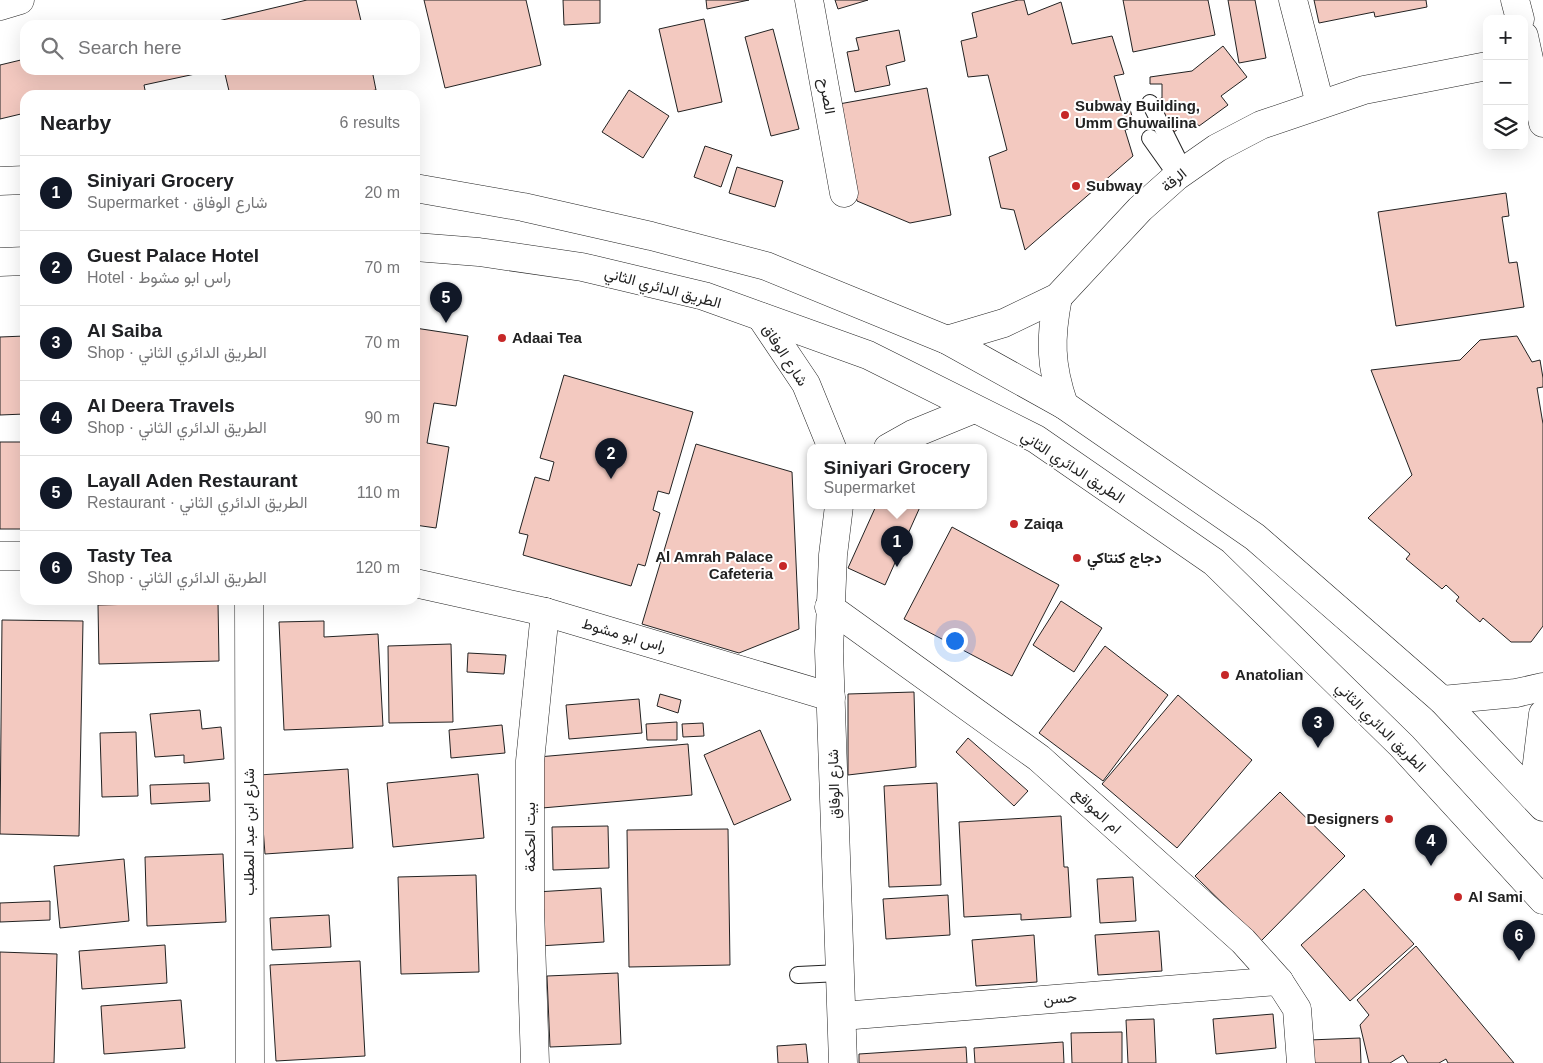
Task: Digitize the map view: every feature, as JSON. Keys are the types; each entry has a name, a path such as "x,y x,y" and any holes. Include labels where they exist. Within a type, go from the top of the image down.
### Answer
{"street":[{"path":"0,6 20,0"},
{"name":"الصرح","path":"809,0 844,193"},
{"path":"1293,0 1320,104"},
{"path":"1515,0 1519,15"},
{"path":"1528,59 1543,123"},
{"name":"الرقة","path":"947,340 1004,323 1058,297 1140,209 1180,173 1217,148 1261,125 1364,90 1483,67"},
{"path":"0,181 20,180"},
{"path":"420,189 523,207 651,236 766,266 947,340 1064,405 1255,537 1442,700 1538,802"},
{"name":"الطريق الدائري الثاني","path":"420,248 479,252 582,268 704,296 868,355 1036,439 1214,562 1402,746 1543,900"},
{"path":"0,262 20,261"},
{"path":"1058,297 1052,325 1051,353 1055,379 1064,405"},
{"name":"شارع الوفاق","path":"761,317 806,384 830,444"},
{"path":"895,444 913,434 974,409"},
{"name":"شارع الوفاق","path":"838,509 829,607 843,1063"},
{"path":"0,556 20,556"},
{"name":"راس ابو مشوط","path":"420,584 545,612 831,696"},
{"name":"شارع ابن عبد المطلب","path":"249,605 250,1063"},
{"name":"ام المواقع","path":"829,607 1039,758 1243,941 1279,981 1297,1009 1302,1063"},
{"name":"بيت الحكمة","path":"535,1063 530,909 530,761 545,612"},
{"path":"1442,700 1516,693 1543,687"},
{"path":"1538,802 1543,714"},
{"name":"حسن","path":"842,1016 1279,981"}],"lane":[{"path":"1150,103 1180,173"},
{"path":"1150,138 1180,173"},
{"path":"798,975 840,973"}],"building":[{"path":"307,0 356,0 361,20 222,20"},
{"path":"424,0 526,0 541,65 445,88"},
{"path":"563,0 600,0 600,23 564,25"},
{"path":"706,0 749,0 707,9"},
{"path":"835,0 868,0 838,9"},
{"name":"Subway Building, Umm Ghuwailina","path":"1024,0 1028,15 1061,2 1072,44 1112,36 1124,74 1114,76 1122,104 1128,102 1135,127 1125,130 1133,156 1025,250 1014,210 1001,208 989,157 1007,150 988,75 968,77 961,41 977,37 972,13"},
{"path":"1123,0 1208,0 1215,35 1133,52"},
{"path":"1228,0 1255,0 1266,58 1239,63"},
{"path":"1314,0 1426,0 1427,7 1375,17 1374,12 1319,23"},
{"path":"704,19 722,102 678,112 659,29"},
{"path":"773,29 799,129 771,136 745,37"},
{"path":"899,30 905,61 886,66 890,85 855,92 847,52 859,50 856,38"},
{"path":"1223,46 1247,77 1221,96 1228,105 1199,126 1192,118 1169,136 1155,100 1162,98 1162,84 1150,84 1150,77 1192,71"},
{"path":"20,60 20,75 190,75 144,85 145,90 20,90 20,114 0,119 0,65"},
{"path":"225,75 373,75 376,90 229,90"},
{"path":"927,88 951,215 910,223 857,201 839,104"},
{"path":"629,90 669,116 643,158 602,132"},
{"path":"705,146 732,155 721,187 694,177"},
{"path":"737,167 783,181 775,207 729,193"},
{"path":"1506,193 1509,216 1502,217 1509,263 1517,262 1524,307 1396,326 1378,212"},
{"path":"420,329 468,336 456,406 434,403 427,443 449,447 436,528 420,526"},
{"path":"20,336 20,414 0,415 0,337"},
{"path":"1517,336 1532,362 1540,360 1543,378 1543,387 1537,388 1543,424 1543,626 1531,642 1511,642 1483,618 1480,622 1456,601 1459,597 1446,585 1442,589 1406,559 1410,554 1368,518 1412,475 1371,370 1460,360 1480,340"},
{"path":"564,375 693,412 669,494 658,491 653,510 660,513 645,566 638,564 631,586 523,555 528,535 519,533 535,477 549,481 554,462 540,458"},
{"path":"0,442 20,442 20,529 0,529"},
{"path":"696,444 792,472 799,629 739,653 642,624"},
{"path":"875,509 919,509 885,585 848,568"},
{"path":"952,527 1059,585 1012,676 904,619"},
{"path":"1061,601 1102,628 1074,672 1033,645"},
{"path":"98,605 218,605 219,661 99,664"},
{"path":"2,620 83,621 79,836 0,834"},
{"path":"324,621 324,637 378,634 383,726 284,730 279,622"},
{"path":"451,644 453,722 389,723 388,646"},
{"path":"1105,646 1168,695 1103,781 1039,733"},
{"path":"468,653 506,655 504,674 467,672"},
{"path":"914,692 916,767 848,775 848,694"},
{"path":"660,694 681,700 678,713 657,706"},
{"path":"1178,695 1252,760 1177,848 1102,784"},
{"path":"639,699 642,733 569,739 566,705"},
{"path":"200,710 202,729 221,727 224,759 184,763 184,755 155,757 150,714"},
{"path":"677,722 677,740 647,740 646,724"},
{"path":"703,723 704,736 683,737 682,724"},
{"path":"502,725 505,753 451,758 449,730"},
{"path":"760,730 791,800 734,825 704,755"},
{"path":"136,732 138,796 102,797 100,733"},
{"path":"968,738 1028,791 1014,806 956,752"},
{"path":"688,744 692,795 542,808 538,757"},
{"path":"348,769 353,848 265,854 259,775"},
{"path":"478,774 484,838 393,847 387,783"},
{"path":"209,783 210,801 151,804 150,785"},
{"path":"937,783 941,885 889,887 884,786"},
{"path":"1280,792 1345,856 1261,941 1195,876"},
{"path":"1061,816 1064,867 1068,867 1071,917 1021,920 1021,914 964,917 959,822"},
{"path":"608,826 609,868 553,870 552,827"},
{"path":"728,829 730,965 629,967 627,830"},
{"path":"223,854 226,922 147,926 145,857"},
{"path":"124,859 129,921 60,928 54,866"},
{"path":"476,875 479,972 401,974 398,877"},
{"path":"1133,877 1136,921 1100,923 1097,879"},
{"path":"601,888 604,942 539,946 536,892"},
{"path":"1364,889 1414,944 1350,1001 1301,945"},
{"path":"948,895 950,935 886,939 883,899"},
{"path":"50,901 50,920 0,922 0,903"},
{"path":"329,915 331,947 272,950 270,918"},
{"path":"1159,931 1162,971 1098,975 1095,935"},
{"path":"1034,935 1037,982 976,986 972,940"},
{"path":"165,945 167,983 82,989 79,951"},
{"path":"1416,946 1514,1063 1448,1063 1446,1059 1439,1063 1408,1063 1403,1055 1390,1063 1369,1063 1360,1025 1369,1015 1357,1000"},
{"path":"0,952 57,954 54,1063 0,1063"},
{"path":"360,961 365,1056 276,1061 270,965"},
{"path":"618,973 621,1044 550,1047 547,976"},
{"path":"181,1000 185,1048 104,1054 101,1006"},
{"path":"1273,1014 1276,1048 1216,1054 1213,1019"},
{"path":"1154,1019 1156,1063 1128,1063 1126,1020"},
{"path":"1122,1032 1122,1063 1072,1063 1071,1033"},
{"path":"1360,1038 1361,1063 1310,1063 1309,1040"},
{"path":"1063,1042 1064,1063 975,1063 974,1048"},
{"path":"806,1044 808,1063 778,1063 777,1046"},
{"path":"966,1047 967,1063 859,1063 859,1054"}],"place":[{"name":"Subway Building, Umm Ghuwailina","path":"1065,115"},
{"name":"Subway","path":"1076,186"},
{"name":"Layall Aden Restaurant","path":"446,323"},
{"name":"Adaai Tea","path":"502,338"},
{"name":"Guest Palace Hotel","path":"611,479"},
{"name":"Zaiqa","path":"1014,524"},
{"name":"دجاج كنتاكي","path":"1077,558"},
{"name":"Al Amrah Palace Cafeteria","path":"783,566"},
{"name":"Siniyari Grocery","path":"897,567"},
{"name":"Anatolian","path":"1225,675"},
{"name":"Al Saiba","path":"1318,748"},
{"name":"Designers","path":"1389,819"},
{"name":"Al Deera Travels","path":"1431,866"},
{"name":"Al Sami","path":"1458,897"},
{"name":"Tasty Tea","path":"1519,961"}]}
